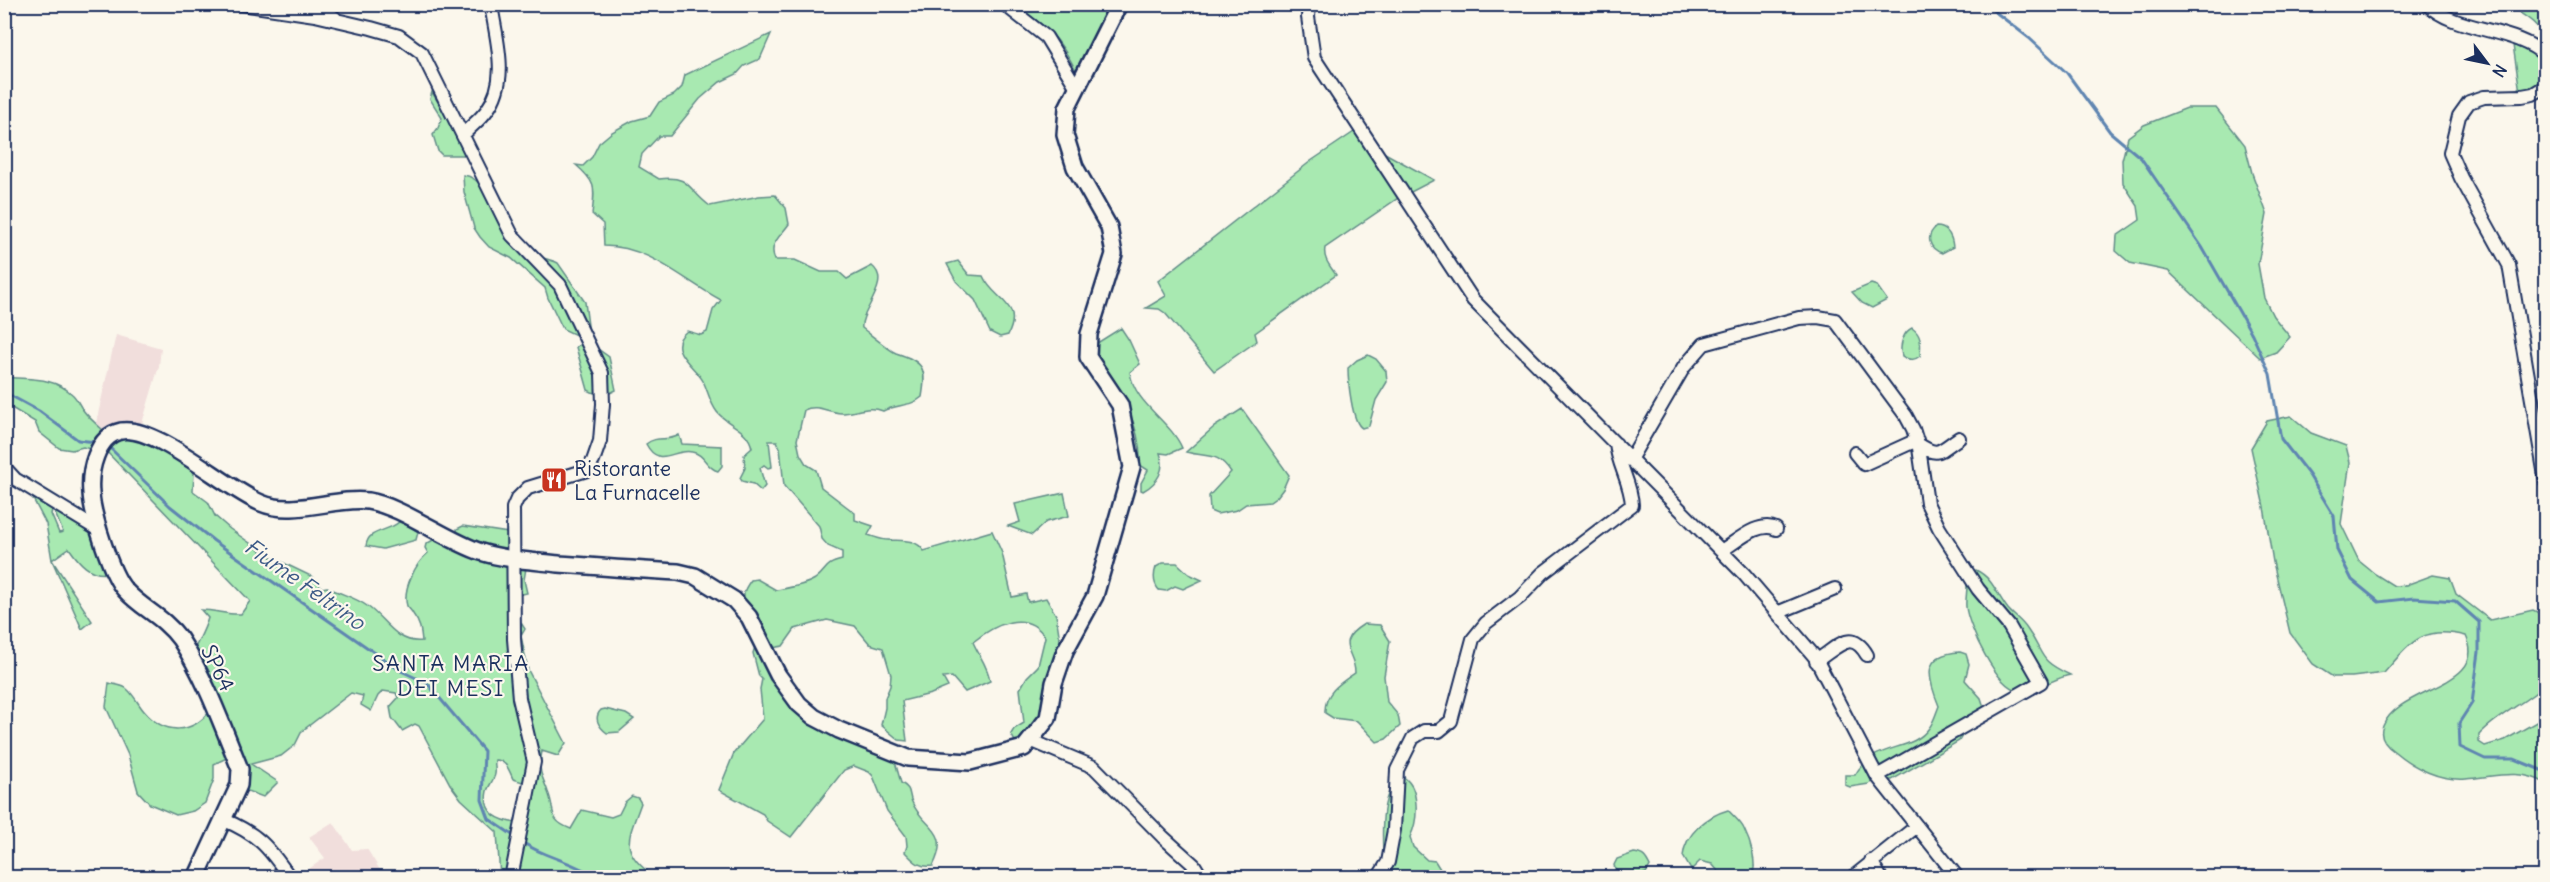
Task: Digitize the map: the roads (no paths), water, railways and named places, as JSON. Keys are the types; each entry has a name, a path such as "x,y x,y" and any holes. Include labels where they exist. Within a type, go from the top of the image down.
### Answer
{"street":[{"path":"241,4 338,20 399,36 422,53 512,235 560,285 602,373 603,404 600,441 593,461 587,470 528,488 517,499 513,508 514,639 519,698 534,762 511,878"},
{"path":"317,4 338,20"},
{"path":"464,134 486,112 496,96 501,75 491,4"},
{"path":"1004,4 1046,37 1077,87"},
{"path":"1119,4 1067,108 1065,135 1075,167 1109,226 1114,254 1089,334 1088,357 1120,405 1132,467 1095,596 1065,651 1054,683 1048,718 1030,740 1094,766 1162,837 1194,865 1202,878"},
{"path":"1310,4 1308,17 1314,58 1473,300 1631,458 1777,613 1816,661 1877,776 1958,878"},
{"path":"2427,4 2449,18 2517,39 2537,48 2546,56"},
{"path":"2546,86 2533,94 2484,97 2469,102 2459,116 2450,153 2461,178 2509,265 2546,482"},
{"path":"1631,458 1684,367 1704,344 1799,318 1818,317 1835,320 1906,416 1917,442 1927,503 1939,528 1978,589 2009,626 2041,682 1877,776"},
{"name":"SP64","path":"196,878 239,785 240,769 196,664 162,618 126,591 117,578 100,531 91,495 90,470 106,440 120,431 135,432 161,442 261,504 288,508 348,500 371,502 481,552 515,560 678,572 695,576 734,600 749,617 778,675 799,704 814,717 839,730 908,758 970,762 1024,748 1030,740"},
{"path":"1917,442 1931,453 1937,453 1959,438"},
{"path":"1855,453 1864,464 1917,442"},
{"path":"1378,878 1388,862 1394,830 1398,770 1413,738 1424,731 1439,731 1451,722 1473,639 1486,623 1520,597 1544,573 1632,504 1632,490 1618,459 1616,444"},
{"path":"4,467 22,483 100,531"},
{"path":"1721,551 1760,528 1770,526 1776,529"},
{"path":"1777,613 1835,589"},
{"path":"1816,661 1847,641 1854,640 1859,642 1867,655"},
{"path":"222,819 246,829 258,838 290,878"},
{"path":"1852,878 1917,826"},
{"path":"1871,861 1881,878"}],"waterway":[{"path":"1985,4 2029,38 2067,73 2110,132 2141,158 2202,247 2252,334 2270,374 2281,439 2309,475 2334,516 2337,550 2352,580 2379,602 2414,598 2455,601 2479,622 2479,652 2472,703 2459,723 2460,747 2485,759 2514,759 2546,772"},
{"name":"Fiume Feltrino","path":"4,392 39,411 78,440 96,442"},
{"name":"Fiume Feltrino","path":"111,449 170,506 214,541 401,671 427,683 484,751 482,800 489,819 514,836"},
{"name":"Fiume Feltrino","path":"522,842 540,852 579,867 597,878"}],"place":[{"name":"Ristorante La Furnacelle","path":"554,480"}],"district":[{"name":"SANTA MARIA DEI MESI","path":"451,676"}]}
